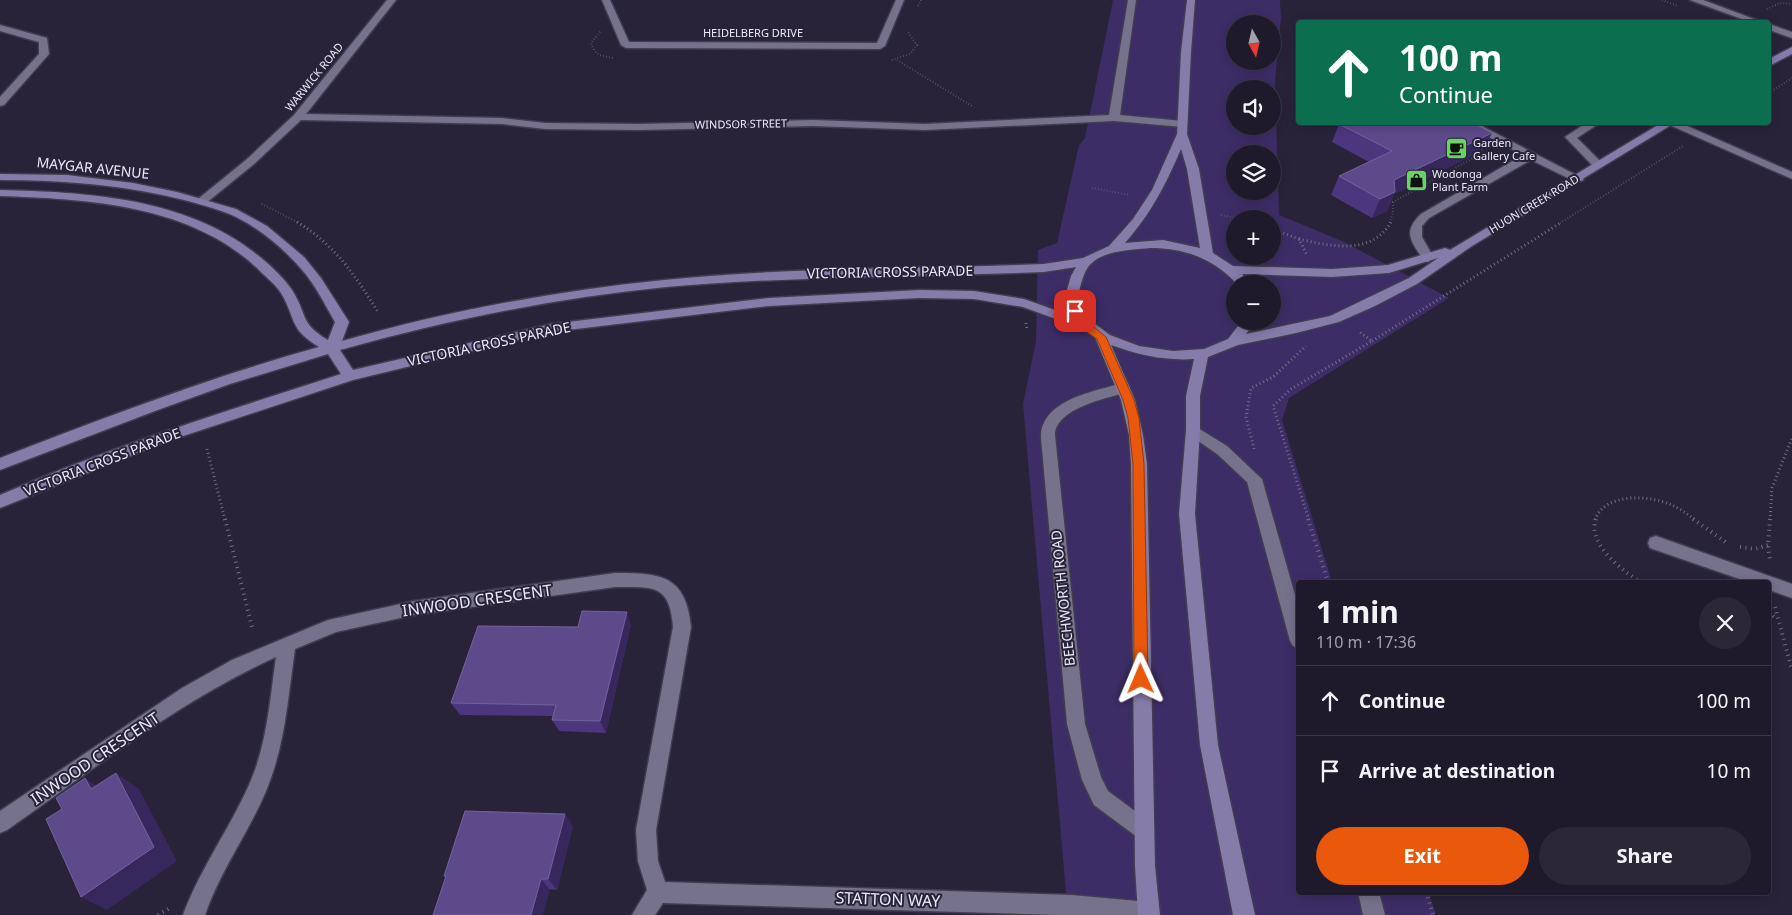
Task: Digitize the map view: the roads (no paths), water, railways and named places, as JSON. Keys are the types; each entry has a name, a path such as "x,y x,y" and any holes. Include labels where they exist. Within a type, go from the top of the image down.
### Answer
{"main road":[{"path":"1191,0 1186,52 1183,129 1193,170 1207,254"},
{"path":"1771,62 1792,50"},
{"name":"HUON CREEK ROAD","path":"1202,354 1223,349 1236,341 1317,324 1345,314 1413,281 1468,243 1578,178 1598,164 1667,125"},
{"path":"1114,250 1138,221 1158,190 1183,129"},
{"name":"MAYGAR AVENUE","path":"0,177 63,178 118,183 202,201 233,211 273,236 306,268 342,322 332,349"},
{"path":"0,193 88,197 143,207 175,216 215,234 250,256 284,287 306,331 332,349 350,376"},
{"path":"175,216 202,201"},
{"name":"HUON CREEK ROAD","path":"1232,270 1317,272 1389,269 1428,258 1468,243"},
{"name":"VICTORIA CROSS PARADE","path":"0,464 97,425 197,390 332,349 414,326 486,310 614,289 758,275 1044,268 1087,261 1114,250 1135,245 1159,244 1183,247 1207,254 1232,270"},
{"path":"1085,326 1075,311 1071,297 1072,282 1087,261"},
{"path":"1232,270 1236,275"},
{"name":"VICTORIA CROSS PARADE","path":"0,502 160,438 350,376 551,328 769,302 919,294 974,295 1024,303 1048,310 1085,326 1101,337 1123,345 1168,355 1202,354"},
{"path":"1236,341 1245,330"},
{"path":"1101,337 1123,388 1133,418 1139,464 1144,830 1149,914"},
{"path":"1202,354 1193,396 1193,430 1187,514 1209,745 1244,915"}],"street":[{"name":"WARWICK ROAD","path":"202,201 244,167 298,117 392,0"},
{"name":"HEIDELBERG DRIVE","path":"606,0 626,45 871,46 880,46 900,0"},
{"path":"1114,118 1132,0"},
{"path":"1694,0 1751,20"},
{"path":"0,28 44,40 46,48 44,54 0,102"},
{"path":"1771,28 1792,35"},
{"name":"WINDSOR STREET","path":"298,117 502,121 555,126 639,127 804,123 925,127 1114,118 1183,129"},
{"path":"1471,125 1530,156 1578,178"},
{"path":"1591,125 1570,137 1598,164"},
{"path":"1676,125 1792,176"},
{"path":"1428,258 1416,237 1416,225 1425,216 1530,156"},
{"name":"BEECHWORTH ROAD","path":"1123,388 1080,401 1062,412 1053,420 1048,428 1049,450 1076,724 1092,780 1101,798 1144,830"},
{"path":"1193,430 1222,450 1254,479 1296,630"},
{"path":"1656,543 1761,580"},
{"name":"INWOOD CRESCENT","path":"0,823 188,694 238,666 334,625 414,608 616,580 644,580 661,584 675,594 682,609 682,627 646,830 648,861 658,892"},
{"path":"1771,584 1792,591"},
{"path":"194,915 201,891 258,788 272,739 287,644"},
{"path":"642,915 658,892"},
{"name":"STATTON WAY","path":"658,892 1072,905 1149,914"},
{"path":"1369,895 1374,915"}],"place":[{"name":"Garden Gallery Cafe","path":"1457,149"},
{"name":"Wodonga Plant Farm","path":"1416,180"}]}
